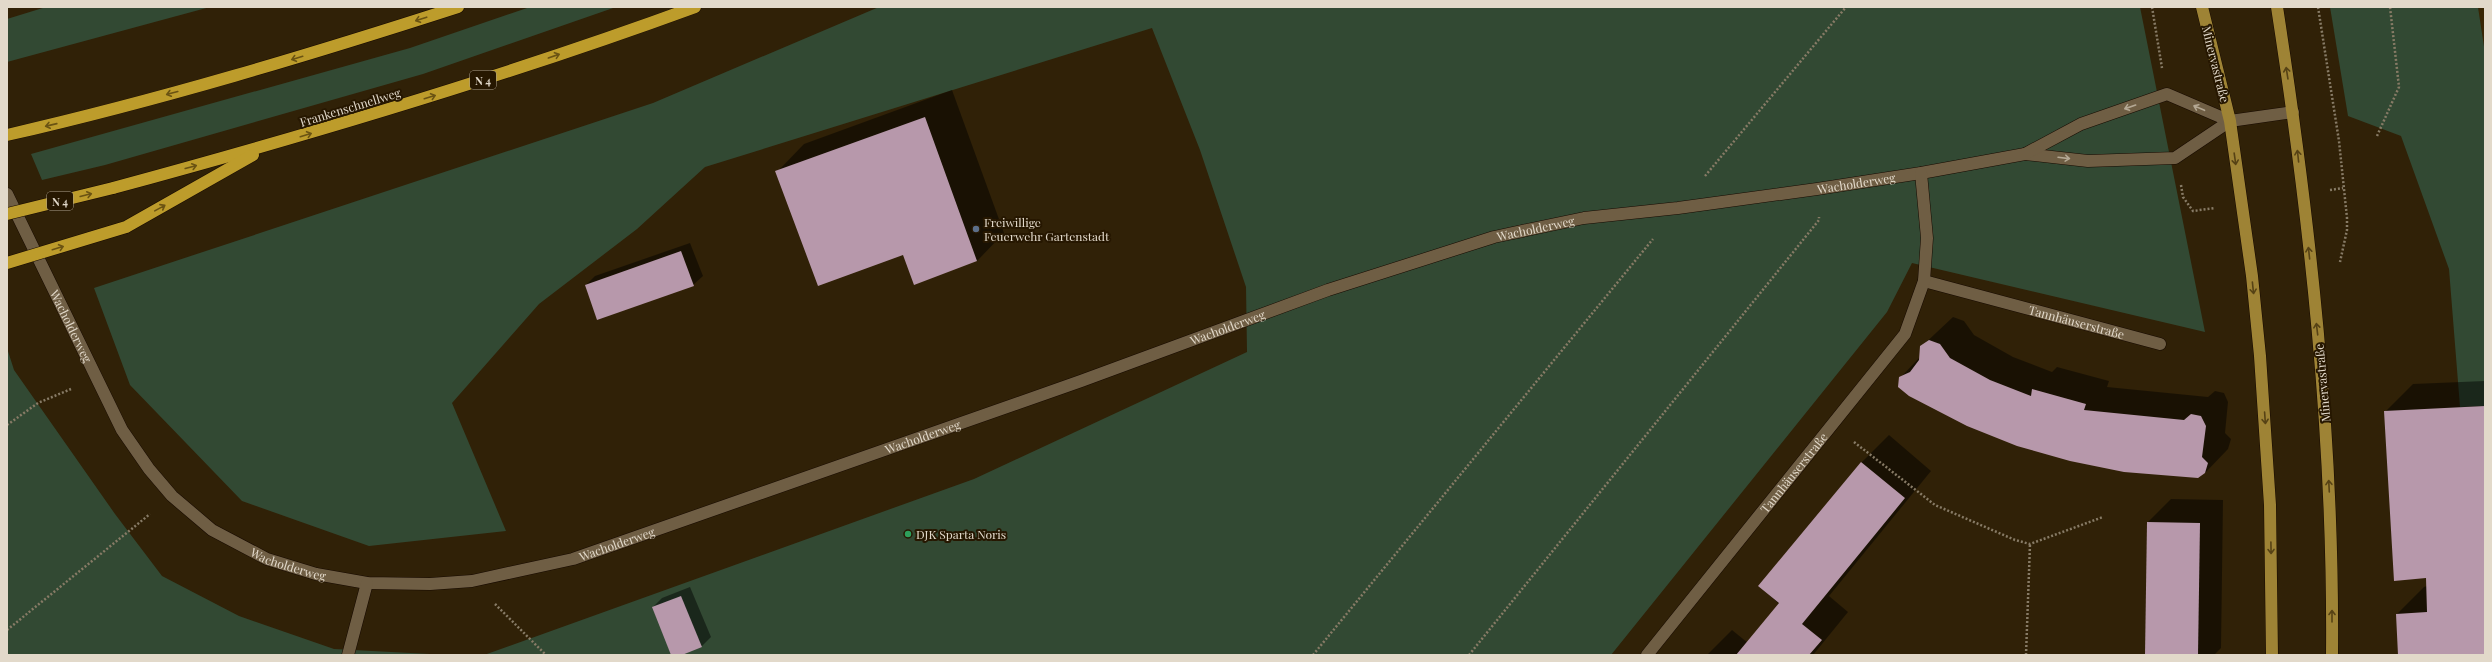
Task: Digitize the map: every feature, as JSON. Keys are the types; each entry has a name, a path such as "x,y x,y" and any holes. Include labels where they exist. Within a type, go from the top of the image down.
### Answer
{"highway":[{"path":"7,135 89,116 297,59 458,7"},
{"name":"Frankenschnellweg","path":"7,214 113,188 268,146 441,94 695,7"},
{"path":"7,264 126,227 268,146"}],"main road":[{"name":"Minervastraße","path":"2202,7 2230,121 2260,356 2270,505 2272,655"},
{"name":"Minervastraße","path":"2277,7 2293,112 2320,355 2325,416 2331,539 2332,655"}],"street":[{"name":"Wacholderweg","path":"2025,154 2081,124 2167,94"},
{"path":"2167,94 2230,121 2293,112"},
{"name":"Wacholderweg","path":"7,194 122,430 149,469 172,496 212,530 267,559 316,574 367,583 430,584 472,581 573,559 1081,381 1328,290 1494,237 1584,218 1678,208 1816,189 1921,173 2025,154 2088,161 2175,158 2230,121"},
{"name":"Tannhäuserstraße","path":"1647,655 1905,334 1924,280 1927,238 1921,173"},
{"name":"Tannhäuserstraße","path":"1924,280 2160,344"},
{"path":"348,655 351,650 367,583"}],"path":[{"path":"1313,655 1678,208 1846,7"},
{"path":"2152,7 2167,94"},
{"path":"2318,7 2338,141 2347,218"},
{"path":"2377,136 2399,87 2390,7"},
{"path":"1469,655 1819,220 1816,189"},
{"path":"7,425 38,403 96,378"},
{"path":"1833,425 1935,505 2016,540 2030,544 2103,517"},
{"path":"7,630 172,496"},
{"path":"2026,655 2030,544"},
{"path":"472,581 546,655"}],"shaded area":[{"path":"2478,7 2485,7 2485,53"}],"green space":[{"path":"46,7 210,7 7,62 7,19"},
{"path":"530,7 616,7 423,74 105,165 42,180 31,154 410,48"},
{"path":"879,7 2140,7 2205,332 1912,263 1887,312 1611,655 484,655 974,479 1247,352 1246,287 1200,150 1152,28 705,167 637,229 539,304 452,403 506,531 369,546 242,501 130,385 94,288 653,103"},
{"path":"2330,7 2478,7 2485,53 2485,406 2460,407 2449,269 2401,136 2348,116"},
{"path":"7,348 14,370 115,514 162,576 239,616 334,649 449,655 7,655"}],"building":[{"path":"925,117 977,261 914,285 903,255 818,286 775,171"},
{"path":"681,251 694,286 597,320 585,285"},
{"path":"1929,340 1940,344 1950,358 1990,380 2031,396 2032,389 2086,404 2084,410 2184,420 2191,414 2201,416 2206,426 2202,457 2208,463 2205,473 2198,478 2124,472 2070,461 2017,446 1967,426 1909,396 1898,387 1899,377 1910,372 1919,360 1920,346"},
{"path":"2485,406 2485,655 2398,655 2396,614 2427,612 2426,578 2394,581 2384,411"},
{"path":"1861,462 1905,498 1802,624 1822,640 1809,655 1736,655 1779,603 1758,586"},
{"path":"2147,522 2200,523 2198,655 2145,655"},
{"path":"681,596 702,647 682,655 671,655 652,607"}],"place":[{"name":"Freiwillige Feuerwehr Gartenstadt","path":"976,229"},
{"name":"DJK Sparta Noris","path":"908,534"}]}
